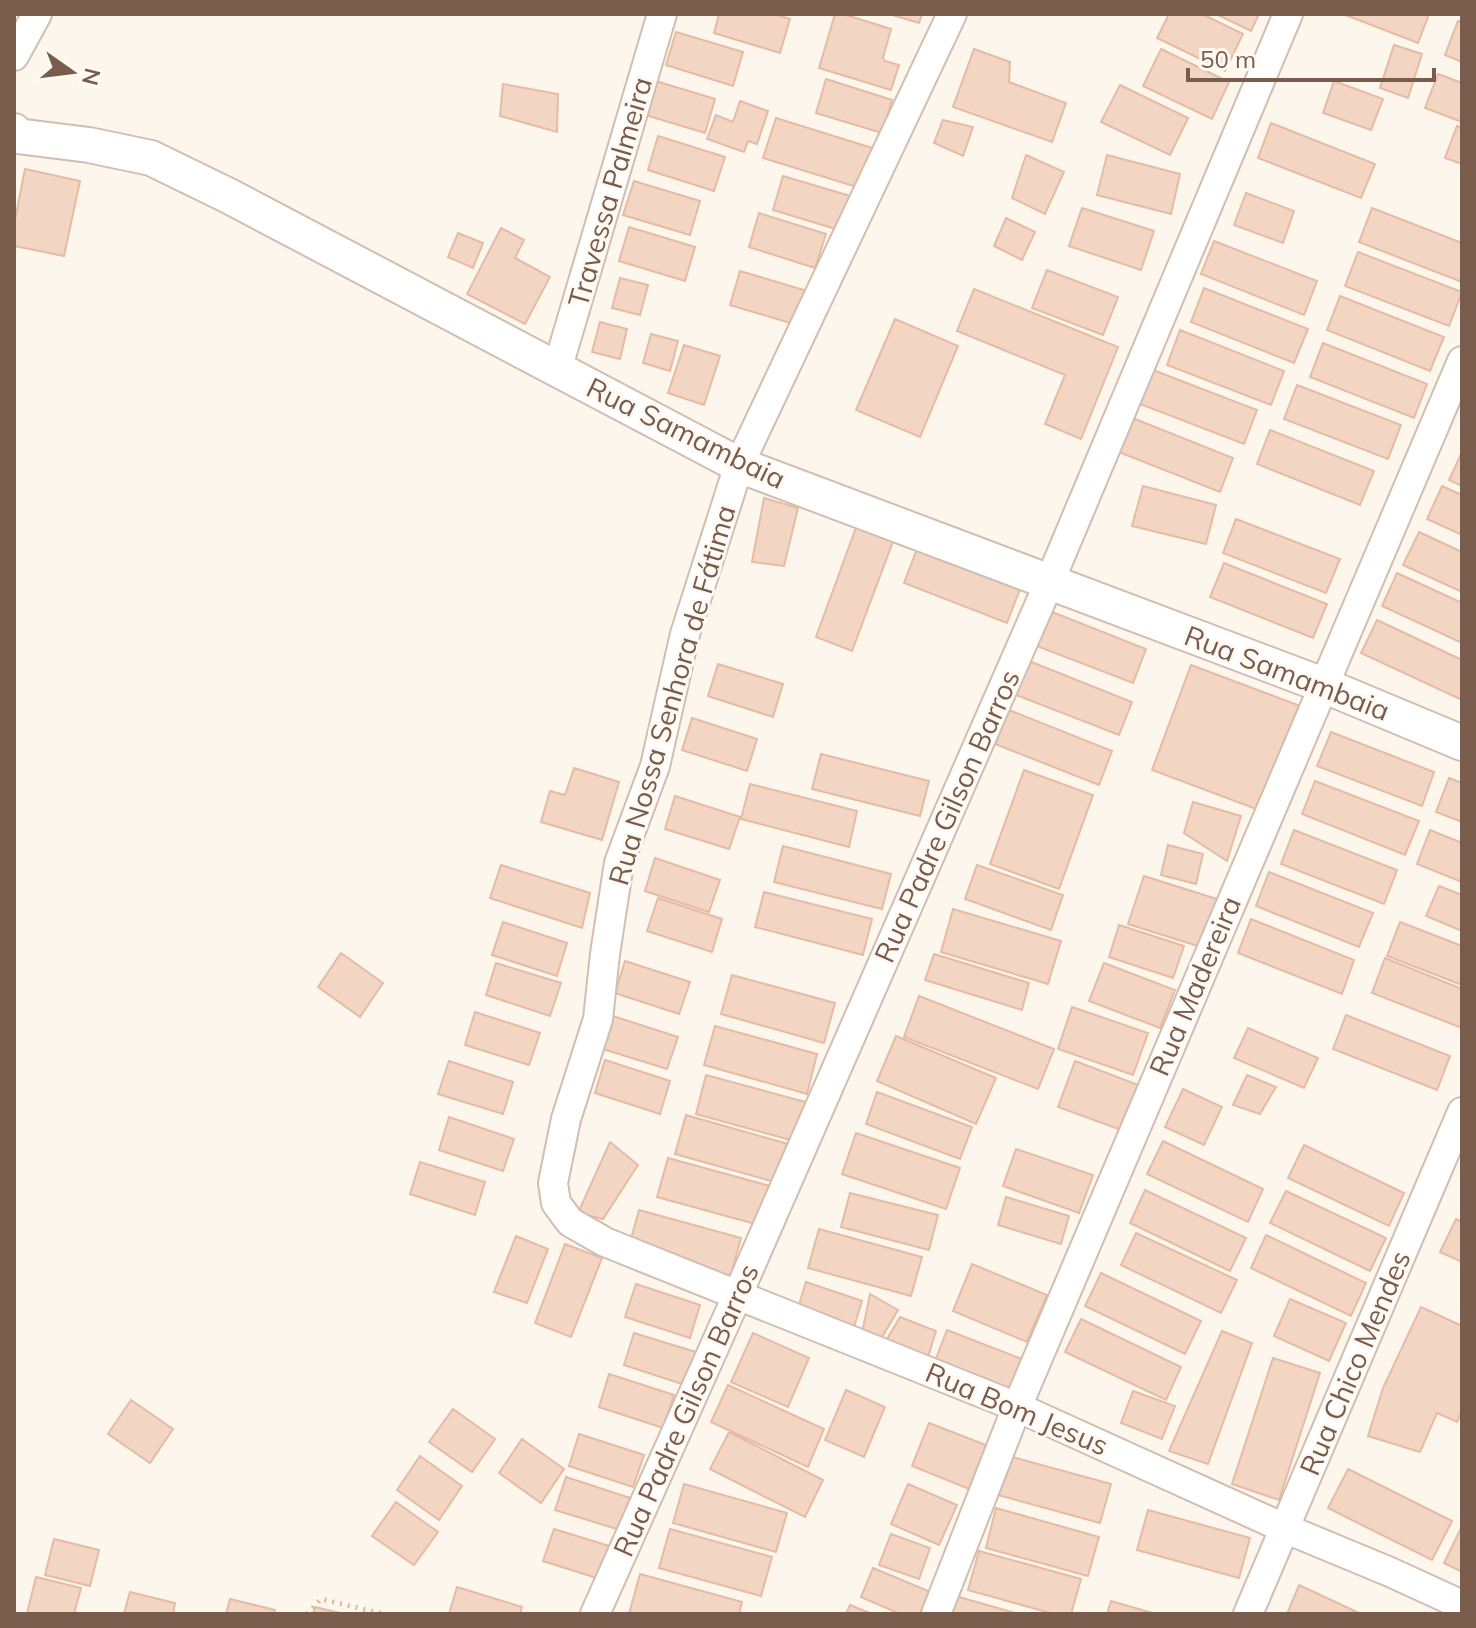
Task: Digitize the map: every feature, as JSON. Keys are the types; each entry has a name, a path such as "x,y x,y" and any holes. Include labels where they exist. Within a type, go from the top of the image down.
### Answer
{"street":[{"path":"14,56 37,14"},
{"name":"Travessa Palmeira","path":"557,370 662,14"},
{"name":"Rua Nossa Senhora de Fátima","path":"570,1222 556,1203 553,1183 566,1119 598,1019 619,863 655,766 685,634 739,465 952,14"},
{"name":"Rua Padre Gilson Barros","path":"595,1614 1049,583 1288,14"},
{"name":"Rua Samambaia","path":"15,135 89,145 151,158 243,203 739,465 1323,685 1462,743"},
{"name":"Rua Madereira","path":"936,1614 1017,1407 1462,361"},
{"name":"Rua Chico Mendes","path":"1248,1614 1462,1112"},
{"name":"Rua Bom Jesus","path":"570,1222 605,1242 1017,1407 1462,1605"}],"path":[{"path":"307,1614 321,1599 384,1614"}],"building":[{"path":"719,14 774,14 790,19 780,53 714,33"},
{"path":"835,14 891,29 883,58 899,65 891,90 819,68"},
{"path":"889,14 922,14 919,23"},
{"path":"1169,14 1202,14 1243,34 1225,71 1157,38"},
{"path":"1216,14 1259,14 1251,31"},
{"path":"1343,14 1429,14 1418,43"},
{"path":"1458,21 1462,23 1462,62 1445,55"},
{"path":"676,32 743,52 733,86 666,65"},
{"path":"1394,45 1422,54 1408,98 1380,88"},
{"path":"974,49 1010,62 1009,82 1066,103 1052,142 953,107"},
{"path":"1161,49 1229,82 1212,119 1143,86"},
{"path":"1438,74 1462,83 1462,122 1425,108"},
{"path":"649,79 715,99 705,133 639,113"},
{"path":"826,79 892,100 882,133 816,113"},
{"path":"1334,81 1383,99 1371,130 1323,113"},
{"path":"503,84 558,94 557,132 500,116"},
{"path":"1120,85 1188,118 1170,155 1101,122"},
{"path":"740,101 768,111 757,144 748,141 744,152 707,139 716,115 733,122"},
{"path":"776,118 872,148 860,188 763,158"},
{"path":"943,120 973,127 963,156 934,143"},
{"path":"1271,123 1375,164 1361,198 1258,158"},
{"path":"1457,126 1462,128 1462,164 1445,158"},
{"path":"658,136 725,157 714,191 648,170"},
{"path":"1026,155 1064,172 1045,214 1012,198"},
{"path":"1107,155 1180,174 1171,214 1097,195"},
{"path":"25,169 80,181 64,256 14,246 14,225"},
{"path":"783,176 850,196 839,230 773,210"},
{"path":"634,181 700,201 690,235 623,215"},
{"path":"1246,193 1294,211 1283,243 1234,225"},
{"path":"1082,208 1154,231 1141,270 1069,246"},
{"path":"1372,208 1462,243 1462,282 1359,242"},
{"path":"759,213 826,234 815,268 749,247"},
{"path":"1006,218 1035,232 1022,260 994,246"},
{"path":"629,227 695,247 685,281 619,261"},
{"path":"501,228 524,240 515,258 550,277 525,324 467,294"},
{"path":"458,233 483,243 473,268 448,257"},
{"path":"1214,241 1317,281 1304,315 1201,274"},
{"path":"1358,252 1462,292 1449,326 1345,286"},
{"path":"1047,270 1118,297 1103,335 1032,308"},
{"path":"740,271 807,291 797,325 730,305"},
{"path":"620,278 648,285 640,315 612,308"},
{"path":"1204,288 1308,329 1294,363 1191,322"},
{"path":"974,289 1118,347 1081,439 1045,424 1065,375 957,331"},
{"path":"1340,296 1444,337 1430,371 1327,330"},
{"path":"895,319 958,346 920,437 856,410"},
{"path":"600,322 627,329 620,359 592,352"},
{"path":"1180,330 1284,371 1271,405 1167,365"},
{"path":"651,334 678,341 670,371 643,363"},
{"path":"1323,343 1427,384 1414,418 1310,377"},
{"path":"684,345 720,356 704,405 668,393"},
{"path":"1153,370 1257,410 1244,444 1140,404"},
{"path":"1297,385 1401,425 1388,459 1284,419"},
{"path":"1130,417 1233,458 1220,492 1116,451"},
{"path":"1270,430 1374,471 1360,505 1257,464"},
{"path":"1462,452 1462,486 1449,480"},
{"path":"1143,486 1216,505 1206,544 1132,526"},
{"path":"1442,486 1462,495 1462,535 1427,519"},
{"path":"764,498 798,508 784,566 752,562"},
{"path":"1236,519 1340,559 1326,593 1223,553"},
{"path":"858,522 895,536 852,651 816,637"},
{"path":"1419,532 1462,552 1462,592 1403,565"},
{"path":"917,549 1020,589 1007,623 904,583"},
{"path":"1224,563 1327,604 1313,638 1210,597"},
{"path":"1397,573 1462,603 1462,643 1382,606"},
{"path":"1042,608 1146,649 1133,683 1029,643"},
{"path":"1377,620 1462,660 1462,700 1361,653"},
{"path":"1029,661 1132,702 1119,735 1016,695"},
{"path":"718,664 783,684 773,717 708,696"},
{"path":"1191,665 1303,707 1264,812 1152,770"},
{"path":"1009,710 1112,751 1099,785 995,744"},
{"path":"692,718 757,739 747,771 682,750"},
{"path":"1331,732 1434,772 1422,806 1317,766"},
{"path":"821,754 929,781 920,816 812,789"},
{"path":"574,768 619,782 602,840 541,822 550,791 565,795"},
{"path":"1024,770 1093,795 1059,889 990,864"},
{"path":"1449,778 1462,783 1462,822 1436,812"},
{"path":"1315,781 1419,821 1405,855 1302,814"},
{"path":"750,784 857,811 849,847 741,819"},
{"path":"675,796 740,817 729,849 665,829"},
{"path":"1193,802 1241,816 1227,861 1184,833"},
{"path":"1294,830 1397,870 1384,904 1281,864"},
{"path":"1430,830 1462,843 1462,882 1417,864"},
{"path":"1168,845 1203,854 1196,884 1161,875"},
{"path":"783,846 891,874 882,909 774,882"},
{"path":"655,858 720,880 709,912 645,891"},
{"path":"501,865 590,893 582,928 490,898"},
{"path":"977,865 1063,895 1051,930 965,899"},
{"path":"1269,872 1373,913 1359,947 1256,906"},
{"path":"1144,876 1223,901 1207,949 1128,924"},
{"path":"1439,886 1462,895 1462,931 1426,916"},
{"path":"764,892 872,919 863,955 755,927"},
{"path":"658,898 722,919 712,952 647,931"},
{"path":"953,909 1061,941 1048,984 941,952"},
{"path":"1251,919 1354,960 1342,994 1238,953"},
{"path":"503,922 567,943 557,976 492,955"},
{"path":"1400,922 1462,946 1462,985 1387,956"},
{"path":"1119,925 1184,946 1173,978 1109,957"},
{"path":"341,953 383,983 360,1017 318,987"},
{"path":"934,954 1029,983 1022,1010 925,980"},
{"path":"1385,958 1462,989 1462,1028 1372,993"},
{"path":"625,961 690,982 679,1014 615,993"},
{"path":"496,963 561,983 550,1016 486,995"},
{"path":"1104,963 1175,990 1160,1028 1089,1001"},
{"path":"732,975 835,1003 824,1043 721,1014"},
{"path":"919,996 1054,1049 1038,1089 904,1037"},
{"path":"1072,1007 1148,1033 1133,1075 1058,1049"},
{"path":"475,1012 540,1033 529,1065 465,1045"},
{"path":"1346,1015 1450,1056 1437,1090 1333,1049"},
{"path":"613,1016 678,1037 667,1069 603,1049"},
{"path":"715,1026 817,1054 807,1094 704,1065"},
{"path":"1248,1028 1318,1058 1304,1088 1234,1058"},
{"path":"896,1036 996,1078 976,1124 877,1081"},
{"path":"605,1060 670,1081 660,1114 595,1093"},
{"path":"449,1061 513,1082 503,1114 438,1094"},
{"path":"1075,1061 1149,1089 1132,1134 1058,1107"},
{"path":"706,1075 809,1103 798,1142 696,1114"},
{"path":"1247,1075 1276,1087 1260,1114 1233,1105"},
{"path":"1183,1089 1222,1107 1204,1145 1165,1127"},
{"path":"877,1092 972,1127 960,1159 866,1124"},
{"path":"686,1115 788,1144 778,1183 675,1154"},
{"path":"449,1117 514,1139 503,1171 439,1150"},
{"path":"856,1133 960,1168 946,1209 842,1174"},
{"path":"1163,1141 1263,1189 1248,1222 1147,1174"},
{"path":"610,1142 638,1165 603,1219 578,1213"},
{"path":"1304,1145 1404,1193 1389,1226 1288,1178"},
{"path":"1016,1149 1093,1175 1079,1213 1003,1186"},
{"path":"668,1158 770,1186 759,1225 657,1197"},
{"path":"420,1162 485,1182 475,1215 410,1194"},
{"path":"1145,1190 1246,1238 1230,1271 1130,1223"},
{"path":"1286,1191 1386,1238 1370,1271 1270,1223"},
{"path":"850,1193 938,1215 929,1250 841,1227"},
{"path":"1006,1197 1069,1216 1061,1244 998,1225"},
{"path":"639,1210 741,1238 730,1278 628,1250"},
{"path":"1456,1219 1462,1222 1462,1262 1440,1252"},
{"path":"819,1229 922,1257 911,1296 808,1268"},
{"path":"1136,1233 1237,1280 1221,1313 1121,1265"},
{"path":"1266,1235 1366,1283 1351,1316 1251,1268"},
{"path":"516,1236 548,1249 527,1303 494,1292"},
{"path":"565,1244 602,1258 571,1337 535,1323"},
{"path":"972,1264 1047,1295 1027,1342 953,1311"},
{"path":"1101,1273 1201,1321 1185,1354 1085,1306"},
{"path":"806,1282 862,1301 852,1333 796,1314"},
{"path":"636,1284 700,1305 690,1338 625,1317"},
{"path":"870,1294 898,1310 879,1342 861,1338"},
{"path":"1290,1299 1346,1323 1329,1361 1274,1336"},
{"path":"1421,1307 1462,1326 1462,1411 1457,1422 1437,1413 1420,1452 1368,1436 1383,1388"},
{"path":"900,1317 936,1331 927,1360 883,1346"},
{"path":"1081,1319 1181,1367 1166,1400 1065,1352"},
{"path":"947,1330 1022,1359 1006,1399 932,1369"},
{"path":"1222,1331 1252,1343 1208,1464 1169,1451"},
{"path":"634,1333 699,1353 688,1386 624,1365"},
{"path":"753,1333 809,1358 788,1407 731,1382"},
{"path":"1273,1358 1320,1373 1279,1500 1232,1484"},
{"path":"609,1374 674,1395 663,1428 599,1407"},
{"path":"728,1385 824,1429 808,1467 711,1422"},
{"path":"846,1390 885,1407 864,1457 825,1440"},
{"path":"1133,1391 1175,1406 1162,1439 1121,1423"},
{"path":"131,1400 173,1429 150,1463 108,1434"},
{"path":"453,1409 495,1439 472,1472 429,1442"},
{"path":"929,1423 986,1445 969,1489 912,1466"},
{"path":"729,1432 823,1480 805,1517 710,1469"},
{"path":"579,1434 644,1455 633,1487 569,1466"},
{"path":"522,1439 564,1469 541,1503 499,1473"},
{"path":"420,1456 462,1486 439,1520 397,1490"},
{"path":"1009,1456 1111,1484 1100,1523 998,1495"},
{"path":"1348,1469 1452,1521 1432,1560 1328,1508"},
{"path":"566,1477 630,1498 620,1530 555,1510"},
{"path":"684,1484 787,1513 776,1552 673,1523"},
{"path":"908,1484 957,1505 939,1545 891,1524"},
{"path":"396,1502 438,1532 414,1565 372,1536"},
{"path":"996,1508 1099,1537 1088,1576 986,1548"},
{"path":"1148,1510 1250,1538 1239,1578 1137,1550"},
{"path":"554,1529 619,1549 609,1582 543,1561"},
{"path":"670,1529 772,1557 761,1596 659,1568"},
{"path":"1460,1530 1462,1532 1462,1572 1444,1563"},
{"path":"891,1534 930,1548 919,1579 879,1565"},
{"path":"54,1539 99,1550 90,1586 45,1575"},
{"path":"979,1551 1081,1579 1071,1614 1054,1614 968,1590"},
{"path":"873,1568 933,1593 925,1614 900,1614 861,1597"},
{"path":"640,1574 742,1602 739,1614 629,1614"},
{"path":"36,1577 81,1588 74,1614 27,1613"},
{"path":"1299,1585 1361,1614 1287,1614"},
{"path":"457,1587 522,1607 520,1614 449,1614"},
{"path":"130,1592 175,1603 173,1614 124,1614"},
{"path":"952,1595 1019,1614 946,1614"},
{"path":"230,1599 275,1610 274,1614 226,1614"},
{"path":"1111,1601 1156,1614 1107,1614"},
{"path":"850,1605 872,1614 846,1614"},
{"path":"315,1607 344,1614 313,1614"}]}
